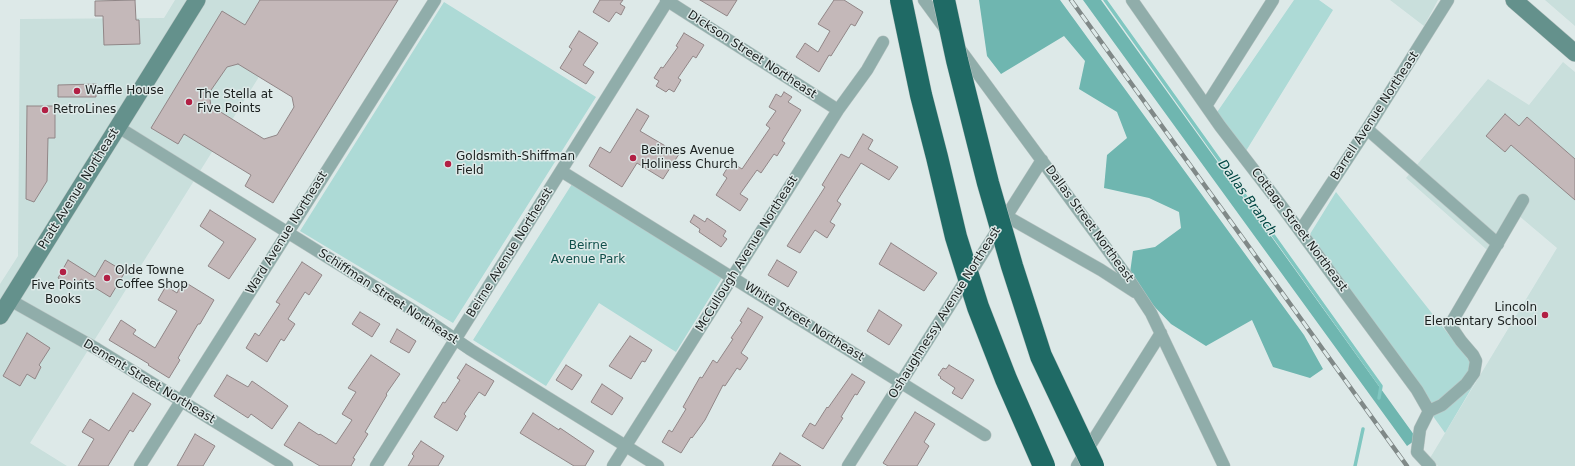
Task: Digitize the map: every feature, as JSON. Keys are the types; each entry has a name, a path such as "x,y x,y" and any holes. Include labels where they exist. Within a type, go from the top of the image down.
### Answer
{"highway":[{"path":"901,0 921,95 956,237 978,307 1006,379 1044,466"},
{"path":"944,0 957,60 988,183 1012,266 1041,356 1093,466"},
{"path":"960,0 988,183"}],"main road":[{"path":"1514,0 1575,53"},
{"name":"Pratt Avenue Northeast","path":"4,306 118,127 194,2"}],"street":[{"name":"Ward Avenue Northeast","path":"140,466 435,0"},
{"name":"Dickson Street Northeast","path":"667,0 838,110"},
{"name":"Beirne Avenue Northeast","path":"376,466 667,0"},
{"name":"Dallas Street Northeast","path":"924,0 1152,313 1224,466"},
{"name":"Cottage Street Northeast","path":"1132,0 1178,63 1206,106 1417,390 1428,411"},
{"path":"1206,106 1273,0"},
{"name":"Barrell Avenue Northeast","path":"1300,231 1367,129 1448,0"},
{"name":"McCullough Avenue Northeast","path":"613,466 838,110 867,70 883,42"},
{"name":"Schiffman Street Northeast","path":"118,127 414,311 456,340 658,466"},
{"path":"1367,129 1498,244"},
{"name":"Oshaughnessy Avenue Northeast","path":"848,466 1042,160"},
{"name":"White Street Northeast","path":"561,171 985,435"},
{"path":"1430,466 1417,452 1420,429 1428,411 1442,405 1466,384 1474,374 1476,361 1474,355 1461,341 1450,325 1523,200"},
{"path":"1006,216 1101,270 1140,295"},
{"name":"Dement Street Northeast","path":"4,306 96,349 287,466"},
{"path":"1077,466 1161,333"}],"shaded area":[{"path":"175,0 307,0 30,443 67,466 0,466 0,284 18,256 20,19 164,18"},
{"path":"979,0 1060,0 1304,335 1323,369 1310,378 1273,367 1252,320 1206,346 1171,324 1129,280 1133,251 1155,247 1181,228 1179,212 1149,198 1104,188 1107,155 1127,138 1117,112 1079,89 1085,61 1064,36 1001,74 987,56"},
{"path":"1083,0 1101,0 1417,439 1407,446"},
{"path":"1390,0 1438,0 1424,26"},
{"path":"1545,0 1575,0 1575,26"},
{"name":"Lincoln Elementary School","path":"1563,62 1575,72 1575,466 1438,466 1430,458 1557,248 1518,215 1495,257 1406,178 1488,79 1529,105"}],"green space":[{"path":"1294,0 1319,0 1333,10 1241,159 1211,121"},
{"name":"Goldsmith-Shiffman Field","path":"444,2 596,97 453,323 300,231"},
{"name":"Beirne Avenue Park","path":"572,184 723,276 676,352 599,303 546,386 473,340"},
{"path":"1336,192 1480,374 1445,433 1307,239"}],"building":[{"path":"135,0 136,20 139,20 140,44 104,45 103,16 95,16 95,1"},
{"name":"The Stella at Five Points","path":"260,0 398,0 273,203 245,186 251,175 184,134 178,144 151,128 222,11 245,25","holes":["238,64 292,97 294,107 277,135 264,139 211,106 209,93 227,67"]},
{"path":"600,0 623,0 620,4 625,7 621,15 616,12 609,22 593,12"},
{"path":"700,0 737,0 727,16"},
{"path":"834,0 844,0 863,12 855,26 851,24 819,72 796,57 805,43 818,52 830,31 818,24"},
{"path":"579,31 598,43 583,65 594,72 586,84 560,68 572,49 569,47"},
{"path":"684,33 704,45 696,58 693,56 678,78 681,80 674,92 669,89 666,92 656,86 659,81 654,78 678,47 676,46"},
{"name":"Waffle House","path":"96,84 96,97 58,97 58,85"},
{"path":"784,92 792,97 788,102 801,110 782,141 785,143 777,156 774,154 761,173 757,170 740,194 748,199 740,211 716,195 727,178 723,175 731,162 742,169 770,128 766,125 776,111 769,107 776,94 781,97"},
{"path":"27,106 55,106 55,138 48,138 47,181 34,202 26,199"},
{"path":"637,109 649,116 640,131 679,154 663,179 637,163 622,187 589,166 600,147 610,153"},
{"path":"1505,114 1519,126 1527,117 1575,159 1575,200 1511,145 1505,152 1486,136"},
{"path":"863,134 873,140 868,149 898,167 889,180 861,163 837,201 841,204 830,222 835,225 827,238 815,230 800,253 787,246 825,187 822,185 841,154 849,158"},
{"path":"210,210 256,239 229,279 208,266 224,242 200,226"},
{"path":"694,215 705,222 707,218 726,231 723,236 727,239 721,247 699,232 700,229 690,222"},
{"path":"891,243 937,273 924,291 879,264"},
{"path":"68,260 95,277 105,260 125,272 110,297 81,279 76,288 58,278"},
{"path":"777,260 797,272 788,287 768,275"},
{"path":"302,262 322,275 309,295 305,292 288,319 295,324 284,341 281,339 267,362 246,348 255,333 259,336 280,304 276,302"},
{"path":"183,281 214,300 178,358 180,360 169,378 109,340 121,320 136,330 133,334 155,348 177,311 158,300 166,286 177,293"},
{"path":"748,308 763,317 741,353 748,358 740,370 737,368 725,386 723,385 705,420 692,438 691,437 681,453 662,442 669,430 672,432 686,409 683,407 700,377 702,378 713,360 717,363 733,339 731,338 742,322 740,321"},
{"path":"879,310 902,325 889,345 867,331"},
{"path":"360,312 380,324 372,337 352,324"},
{"path":"397,329 416,341 409,353 390,342"},
{"path":"27,333 50,348 39,365 41,367 35,379 27,374 20,386 3,376"},
{"path":"630,336 652,350 645,362 642,361 631,379 609,366"},
{"path":"371,355 400,374 386,394 387,395 365,432 368,434 353,458 355,459 351,466 320,466 284,445 299,422 336,444 352,420 342,414 356,392 348,388"},
{"path":"466,364 494,381 485,396 479,392 464,414 466,416 457,431 434,417 443,402 445,403 460,380 457,378"},
{"path":"566,365 582,375 572,390 556,380"},
{"path":"949,365 974,380 962,399 952,393 955,388 938,375 943,368 946,369"},
{"path":"852,374 865,382 857,395 855,394 841,417 843,418 823,449 802,436 810,423 815,426 827,407 828,408"},
{"path":"227,375 248,387 252,381 288,406 272,429 251,414 248,418 214,396"},
{"path":"602,384 623,398 612,415 591,402"},
{"path":"133,393 151,404 133,432 130,430 108,466 78,466 94,439 82,432 90,419 109,431"},
{"path":"915,412 935,424 924,442 929,446 917,466 888,466 883,463"},
{"path":"533,413 559,430 560,428 594,451 585,466 574,466 520,433"},
{"path":"195,434 215,446 203,466 177,466"},
{"path":"421,441 444,456 438,466 408,466 414,456 412,454"},
{"path":"780,453 801,466 772,466"}],"waterway":[{"name":"Dallas Branch","path":"1105,0 1381,386 1379,398"},
{"name":"Dallas Branch","path":"1355,466 1363,429"}],"railway":[{"path":"1071,0 1407,466"}],"place":[{"name":"Waffle House","path":"77,91"},
{"name":"The Stella at Five Points","path":"189,102"},
{"name":"RetroLines","path":"45,110"},
{"name":"Beirnes Avenue Holiness Church","path":"633,158"},
{"name":"Goldsmith-Shiffman Field","path":"448,164"},
{"name":"Five Points Books","path":"63,272"},
{"name":"Olde Towne Coffee Shop","path":"107,278"},
{"name":"Lincoln Elementary School","path":"1545,315"}]}
